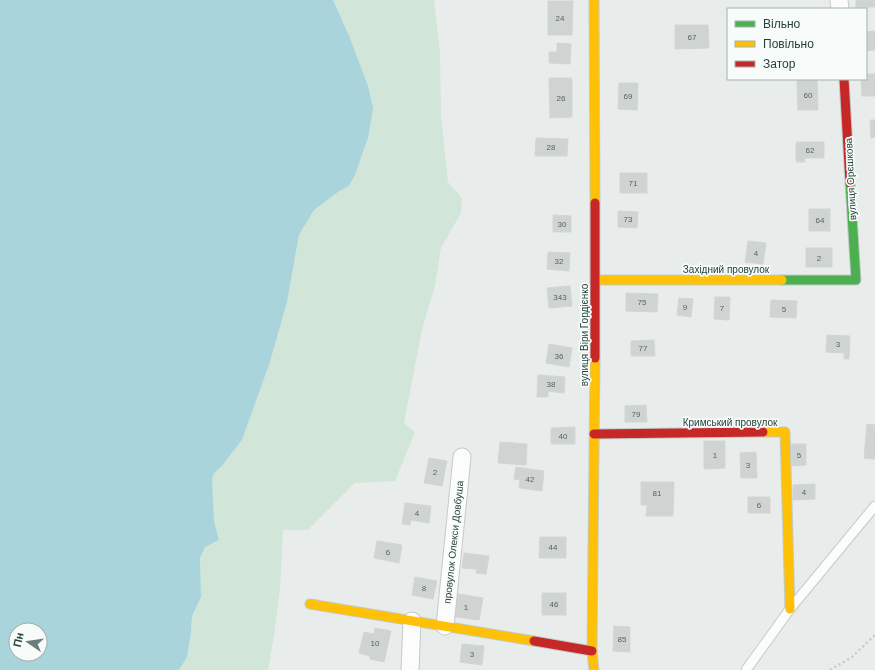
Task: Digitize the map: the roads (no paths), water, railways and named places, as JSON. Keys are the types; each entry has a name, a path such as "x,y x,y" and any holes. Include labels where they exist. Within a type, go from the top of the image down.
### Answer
{"street":[{"name":"вулиця Віри Гордієнко","path":"594,0 596,280 592,650 594,670"},
{"name":"вулиця Орєшкова","path":"844,80 856,280"},
{"name":"Західний провулок","path":"596,280 856,280"},
{"name":"Кримський провулок","path":"594,434 786,432 790,609"},
{"name":"провулок Олекси Довбуша","path":"445,626 462,457"},
{"path":"310,604 592,650"},
{"path":"410,670 412,621"}],"lane":[{"path":"746,670 790,609 875,506"}],"water":[{"path":"0,0 333,0 350,38 368,86 373,108 368,138 355,175 349,186 338,192 314,210 299,235 287,302 270,362 242,440 221,467 215,472 212,478 214,521 219,540 205,547 200,558 201,597 192,616 187,657 179,670 0,670"}]}
